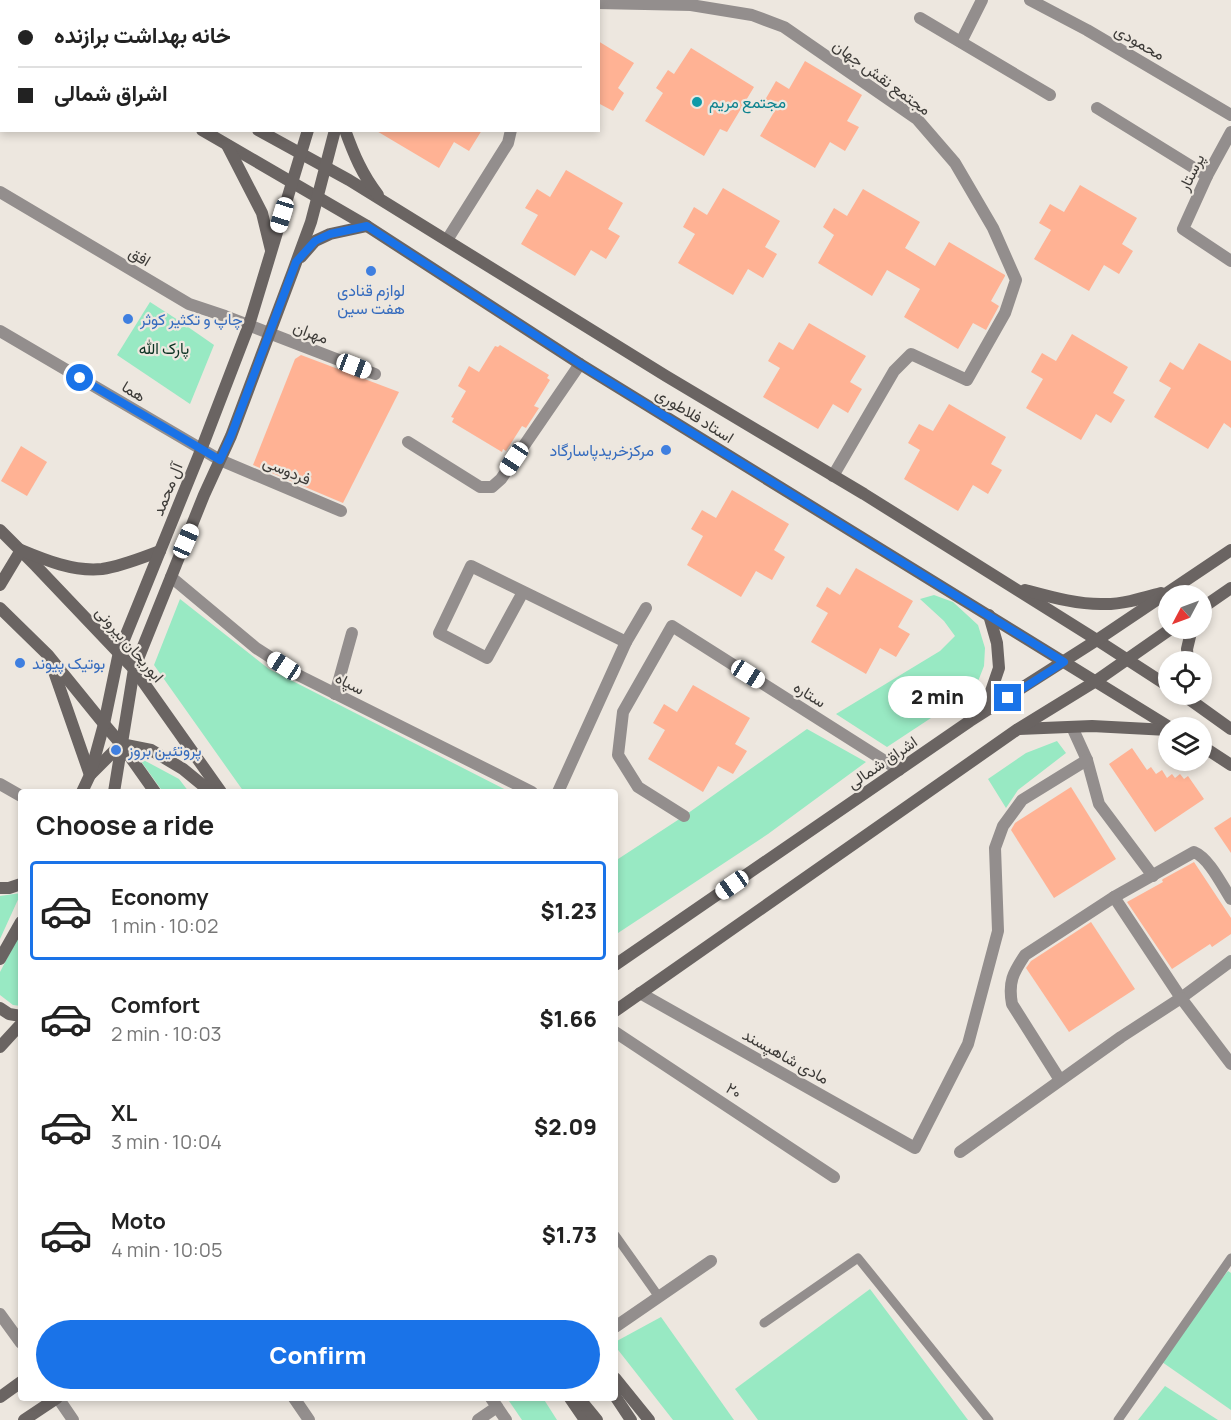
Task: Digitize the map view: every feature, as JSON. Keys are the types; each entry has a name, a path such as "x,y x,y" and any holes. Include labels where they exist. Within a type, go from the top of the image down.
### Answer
{"main road":[{"name":"استاد فلاطوری","path":"205,132 367,226 580,364 1158,721"},
{"name":"استاد فلاطوری","path":"262,132 447,240 833,476 1158,680"},
{"name":"آل محمد","path":"83,789 90,775 104,724 119,652 249,325 307,132"},
{"path":"115,789 134,669 204,495 231,436 311,222 334,132"},
{"path":"346,132 354,157 382,201"},
{"path":"226,144 262,213 271,250"},
{"path":"296,262 315,241 330,234 367,226"},
{"name":"ابوریحان بیرونی","path":"0,530 134,669 219,789"},
{"path":"0,585 21,550 48,561 100,569 131,562 160,551"},
{"name":"اشراق شمالی","path":"1180,585 1231,550"},
{"path":"1010,586 1052,597 1105,604 1135,600 1158,594"},
{"path":"1212,601 1231,588"},
{"name":"اشراق شمالی","path":"618,963 970,721 1158,600"},
{"path":"0,609 48,655 122,744 153,789"},
{"path":"970,721 988,700 999,668 997,643 989,615"},
{"path":"618,1009 1018,729 1096,681 1158,638"},
{"path":"48,655 90,775 122,744"},
{"path":"1201,705 1231,729"},
{"path":"1018,729 1072,727 1158,729"},
{"path":"122,744 151,750 183,769 208,789"},
{"path":"1212,753 1231,765"},
{"path":"0,888 18,885"},
{"path":"0,959 18,927"},
{"path":"0,1008 9,1014 18,1016"},
{"path":"2,1041 18,1027"},
{"path":"618,1382 649,1420"},
{"path":"0,1397 18,1384"},
{"path":"618,1400 631,1420"},
{"path":"24,1420 53,1401"},
{"path":"572,1401 585,1420"},
{"path":"581,1401 597,1420"}],"street":[{"path":"961,42 982,0"},
{"name":"محمودی","path":"1030,0 1087,30 1231,115"},
{"name":"مجتمع نقش جهان","path":"600,3 665,2 691,5 752,15 784,27 917,119 955,163 993,228 1016,280 1005,313 967,380 911,354 894,371 833,476"},
{"path":"920,18 1050,95"},
{"path":"1097,108 1207,176"},
{"path":"447,240 508,143 511,132"},
{"name":"پرستار","path":"1231,132 1207,176 1183,229 1231,261"},
{"name":"افق","path":"0,192 189,304 269,334"},
{"name":"هما","path":"0,331 220,460"},
{"name":"مهران","path":"269,334 375,374"},
{"path":"408,442 480,487 492,487 501,479 580,364"},
{"name":"فردوسی","path":"220,460 341,510"},
{"path":"523,592 488,658 439,633 471,566 626,642"},
{"name":"سپاه","path":"171,577 256,648 298,675 526,789"},
{"path":"559,789 626,642 646,608"},
{"name":"ستاره","path":"684,816 638,787 618,754 623,712 672,626 899,770"},
{"path":"335,694 352,633"},
{"path":"1072,727 1087,760 1099,804 1153,876"},
{"name":"مادی شاهپسند","path":"640,993 915,1148 968,1044 998,931 995,848 1003,826 1022,800 1087,760"},
{"path":"0,784 18,794"},
{"path":"1060,1080 1012,1004 1009,991 1011,979 1025,955 1114,897 1194,852 1207,862 1231,899"},
{"path":"1114,897 1181,998 1231,1064"},
{"path":"960,1152 1231,961"},
{"name":"۲۰","path":"618,1034 834,1177"},
{"path":"618,1326 711,1261"},
{"path":"0,1314 18,1339"},
{"path":"60,1401 73,1420"},
{"path":"296,1401 309,1420"},
{"path":"478,1420 494,1402 506,1420"}],"lane":[{"path":"618,1239 659,1297"},
{"path":"765,1323 858,1258 989,1420"},
{"path":"1118,1420 1228,1269 1231,1258"}],"green space":[{"name":"پارک الله","path":"150,302 214,345 190,404 117,355"},
{"path":"934,595 953,602 978,625 985,648 984,666 975,689 887,747 836,714 940,651 955,636 944,621 920,599"},
{"path":"180,599 269,669 504,789 242,789 154,665"},
{"path":"807,729 866,762 768,834 618,933 618,859 684,816"},
{"path":"1057,741 1066,753 1018,790 1006,808 988,779 1026,753"},
{"path":"138,757 179,779 187,789 161,789"},
{"path":"18,893 18,900 0,939 0,896"},
{"path":"18,938 18,1006 13,1005 0,995 0,972"},
{"path":"1228,1271 1231,1273 1231,1410 1162,1362 1189,1319"},
{"path":"870,1289 968,1420 758,1420 735,1389"},
{"path":"661,1317 734,1420 673,1420 618,1350 618,1340"},
{"path":"1165,1386 1218,1420 1138,1420"},
{"path":"509,1401 545,1401 557,1420 522,1420"}],"building":[{"path":"600,42 634,63 618,88 624,93 613,111 600,104"},
{"name":"مجتمع مریم","path":"691,48 754,87 727,132 720,129 704,156 645,121 663,93 656,88 668,70 674,74"},
{"path":"805,61 862,95 847,121 859,127 845,151 830,142 815,168 760,136 777,107 765,100 776,81 789,89"},
{"path":"378,132 481,132 469,151 454,142 439,168"},
{"path":"566,170 623,203 608,229 620,236 606,259 591,250 575,276 521,244 538,215 525,208 537,189 550,197"},
{"path":"1080,185 1137,218 1122,244 1133,251 1119,274 1104,265 1089,291 1034,259 1051,230 1039,223 1050,204 1064,212"},
{"path":"723,188 780,221 765,247 777,254 763,278 748,269 733,295 678,263 695,234 683,227 694,207 707,215"},
{"path":"863,189 920,222 905,248 935,266 949,242 1005,275 991,301 999,306 986,330 973,323 958,349 904,317 920,289 887,270 872,296 818,263 834,235 823,227 834,208 847,216"},
{"path":"809,323 866,356 850,382 862,389 848,413 833,404 818,429 763,397 780,368 768,361 779,342 793,350"},
{"path":"1072,334 1128,367 1113,393 1125,400 1111,423 1096,414 1081,440 1026,408 1043,379 1031,372 1042,353 1056,361"},
{"path":"1199,343 1231,361 1231,428 1224,423 1208,449 1154,417 1171,388 1159,381 1170,362 1183,370"},
{"path":"500,345 549,375 547,378 550,380 534,406 539,408 526,428 522,426 506,451 503,449 502,452 452,422 454,418 451,417 466,391 458,386 469,366 479,372 495,346"},
{"path":"301,355 399,392 343,503 253,465 295,359"},
{"path":"949,404 1006,437 991,464 1002,470 988,494 973,485 958,511 904,479 920,450 908,443 919,424 933,431"},
{"path":"21,446 47,462 27,496 1,481"},
{"path":"732,490 789,524 774,550 785,557 772,580 756,571 741,597 687,565 703,536 691,529 702,510 716,518"},
{"path":"856,568 913,601 898,627 910,634 896,657 880,648 866,674 811,642 828,613 816,606 827,587 840,595"},
{"path":"693,685 750,718 735,744 747,751 733,774 718,766 703,792 648,759 665,730 653,723 664,704 677,712"},
{"path":"1132,748 1147,770 1151,767 1156,774 1163,771 1167,778 1172,774 1175,778 1180,774 1184,779 1188,776 1204,799 1155,832 1109,764"},
{"path":"1071,787 1116,859 1054,898 1011,830 1015,823"},
{"path":"1231,817 1231,853 1214,828"},
{"path":"1194,862 1231,918 1231,934 1212,947 1210,944 1172,969 1127,902"},
{"path":"1091,922 1135,989 1069,1032 1026,968 1031,961"}],"place":[{"name":"مجتمع مریم","path":"697,102"},
{"name":"لوازم قنادی هفت سین","path":"371,271"},
{"name":"چاپ و تکثیر کوثر","path":"128,319"},
{"name":"مرکزخریدپاسارگاد","path":"666,450"},
{"name":"بوتیک پیوند","path":"20,663"},
{"name":"پروتئین بروز","path":"116,750"}],"route":[{"path":"80,378 220,460 296,262 315,241 330,234 367,226 580,364 1064,662 1008,698"}]}
